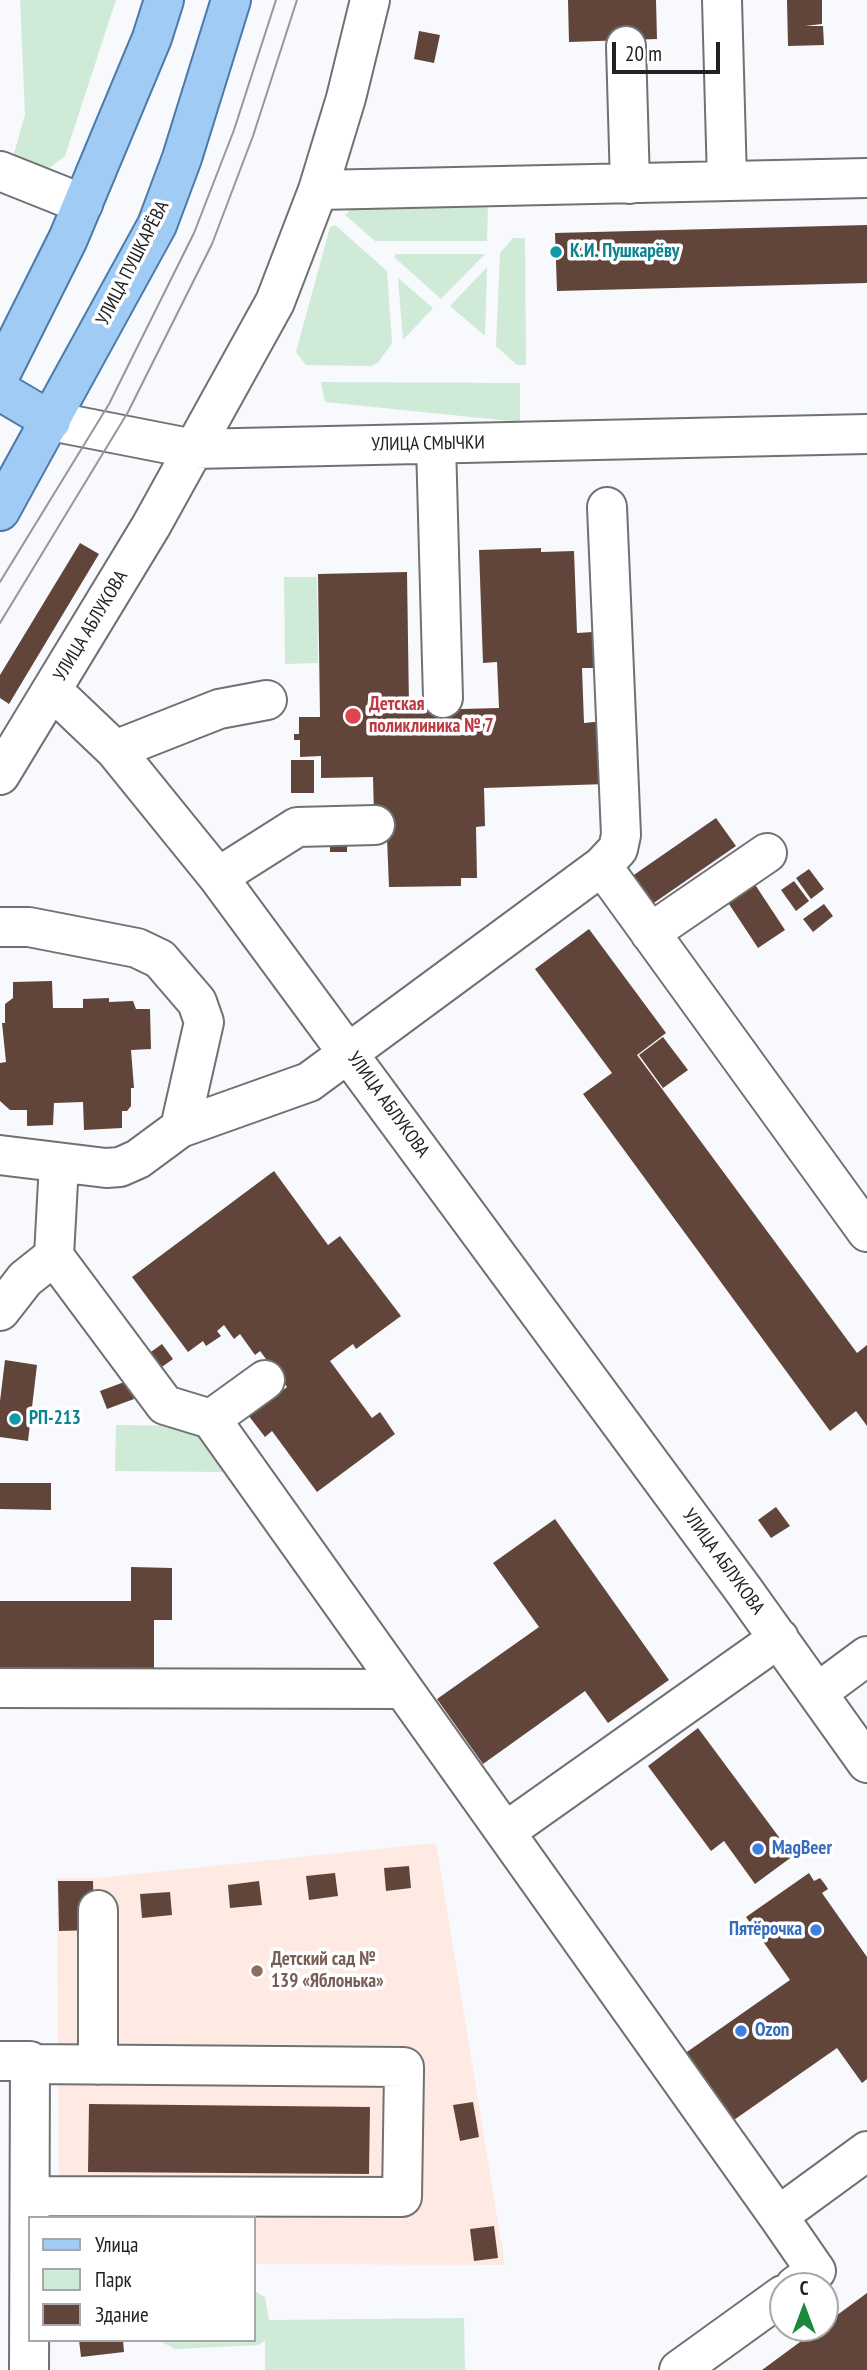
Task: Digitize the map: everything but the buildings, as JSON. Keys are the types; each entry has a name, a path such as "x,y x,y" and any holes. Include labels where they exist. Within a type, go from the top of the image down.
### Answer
{"main road":[{"path":"0,375 56,265 83,204 152,38 164,0"},
{"name":"УЛИЦА ПУШКАРЁВА","path":"0,511 157,225 182,158 231,0"},
{"name":"УЛИЦА СМЫЧКИ","path":"0,391 51,421"}],"street":[{"name":"УЛИЦА АБЛУКОВА","path":"370,0 318,190 275,302 194,449 53,691 115,750 218,877 351,1053 779,1638 867,1763"},
{"path":"722,0 727,181"},
{"path":"626,46 630,184"},
{"path":"0,171 83,204"},
{"path":"318,190 867,178"},
{"name":"УЛИЦА СМЫЧКИ","path":"51,421 194,449 867,434"},
{"path":"436,444 443,698"},
{"path":"0,1155 120,1167 138,1159 180,1128 309,1082 602,866 618,849 621,835 607,507"},
{"path":"0,775 53,691"},
{"path":"115,750 219,709 267,700"},
{"path":"218,877 297,827 375,825"},
{"path":"650,933 767,853"},
{"path":"602,866 867,1232"},
{"path":"0,927 29,927 110,943 148,951 160,959 198,1002 204,1022 180,1128"},
{"path":"59,1163 54,1256 165,1405 211,1419 778,2216 815,2272"},
{"path":"0,1311 25,1279 54,1256"},
{"path":"211,1419 265,1380"},
{"path":"505,1832 779,1638"},
{"path":"817,1693 867,1656"},
{"path":"0,1688 402,1689"},
{"path":"98,1910 98,2065"},
{"path":"30,2196 402,2197 404,2067 15,2063 30,2216"},
{"path":"778,2216 867,2151"},
{"path":"679,2370 769,2305"},
{"path":"29,2342 29,2370"}],"shaded area":[{"name":"Детский сад № 139 «Яблонька»","path":"436,1843 505,2265 256,2264 256,2216 59,2216 57,1878 97,1878"}],"green space":[{"path":"20,0 116,0 65,156 49,168 13,157 25,115"},
{"path":"488,204 487,241 375,241 345,215 356,205"},
{"path":"335,225 387,271 392,343 378,363 371,366 306,365 296,352 330,227"},
{"path":"513,238 525,238 526,365 517,365 496,346 500,253"},
{"path":"396,254 485,254 441,299 394,257"},
{"path":"487,267 485,336 450,306"},
{"path":"398,278 433,308 403,340"},
{"path":"321,382 520,383 520,422 325,402"},
{"path":"284,577 317,577 318,663 285,664"},
{"path":"116,1425 195,1426 226,1472 115,1471"},
{"path":"256,2292 265,2297 269,2320 464,2318 465,2370 265,2370 265,2341 258,2345 175,2349 162,2342 256,2342"}],"tram line":[{"path":"0,582 109,404 194,233 234,130 276,0"},
{"path":"0,623 128,412 212,244 253,136 297,0"}],"place":[{"name":"К.И. Пушкарёву","path":"556,252"},
{"name":"Детская поликлиника № 7","path":"353,716"},
{"name":"РП-213","path":"15,1419"},
{"name":"MagBeer","path":"758,1849"},
{"name":"Пятёрочка","path":"816,1930"},
{"name":"Детский сад № 139 «Яблонька»","path":"257,1971"},
{"name":"Ozon","path":"741,2031"}]}
